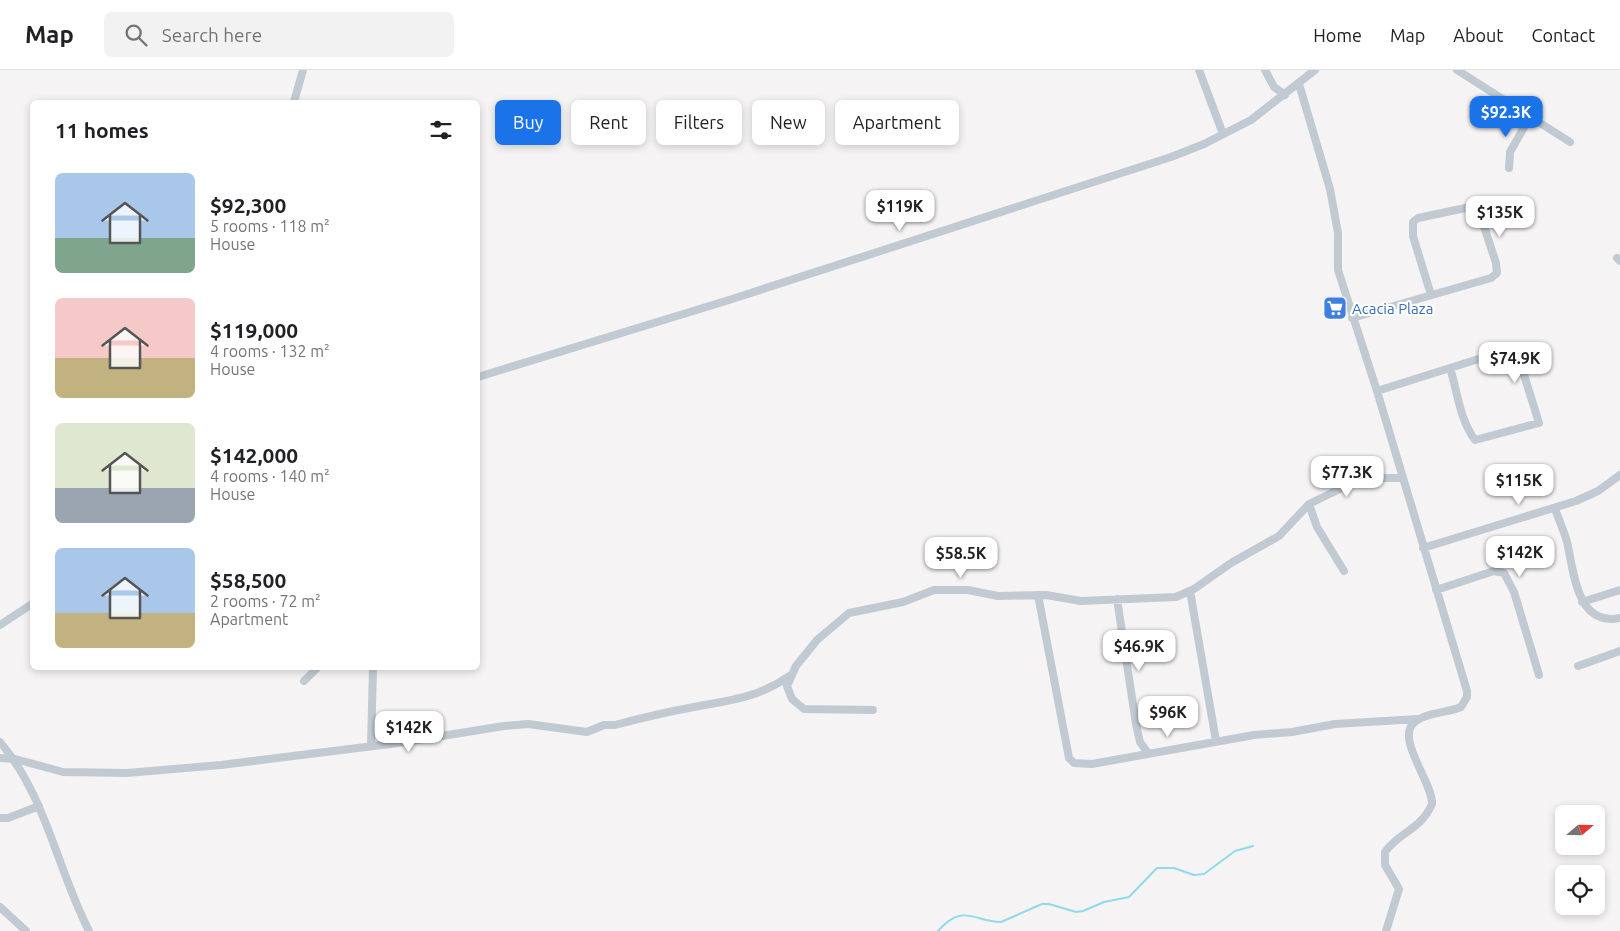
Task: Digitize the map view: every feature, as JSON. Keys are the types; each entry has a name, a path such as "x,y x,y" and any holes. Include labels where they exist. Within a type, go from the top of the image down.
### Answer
{"street":[{"path":"295,100 303,70"},
{"path":"1198,70 1223,134"},
{"path":"1265,70 1274,87 1285,95"},
{"path":"480,376 729,300 1171,156 1251,120 1315,70"},
{"path":"1457,70 1570,142"},
{"path":"1038,596 1069,758 1074,763 1087,764 1216,741 1334,724 1418,719 1462,707 1467,697 1377,390 1352,318 1338,270 1338,233 1330,189 1299,84"},
{"path":"1509,168 1510,152 1530,116"},
{"path":"1352,318 1491,278 1497,273 1496,263 1479,211 1474,206 1418,218 1413,222 1413,236 1431,295"},
{"path":"1377,390 1507,350 1519,358 1539,423 1475,440 1466,427 1461,414 1450,368"},
{"path":"1423,548 1555,509 1598,491 1620,475"},
{"path":"873,710 804,709 792,699 787,686 791,675 817,640 849,614 903,602 934,590 968,590 998,596 1038,596 1081,601 1176,597 1190,590 1230,563 1279,536 1309,504 1348,485 1369,478 1402,478"},
{"path":"1309,504 1317,527 1344,571"},
{"path":"1555,509 1567,541 1574,576 1582,602 1594,614 1602,618 1620,618"},
{"path":"1436,590 1488,573 1504,573 1514,592 1539,676"},
{"path":"1190,590 1216,741"},
{"path":"1582,602 1620,590"},
{"path":"1117,600 1136,724 1140,742 1148,753"},
{"path":"0,625 30,605"},
{"path":"1578,666 1620,652"},
{"path":"304,681 315,670"},
{"path":"371,746 372,670"},
{"path":"0,758 15,759 63,772 127,773 371,746 528,724 587,732 604,725 615,725 695,707 716,705 758,694 791,675"},
{"path":"1386,931 1399,889 1385,865 1384,852 1396,840 1421,823 1432,804 1426,776 1410,749 1411,728 1418,719"},
{"path":"0,742 15,759 39,806 73,898 89,931"},
{"path":"0,818 8,818 39,806"},
{"path":"0,907 26,931"}],"waterway":[{"path":"938,931 947,922 962,915 1001,922 1042,904 1049,904 1076,912 1083,911 1104,902 1129,897 1157,868 1174,868 1194,875 1204,874 1235,851 1253,846"}],"place":[{"name":"Acacia Plaza","path":"1335,308"}]}
